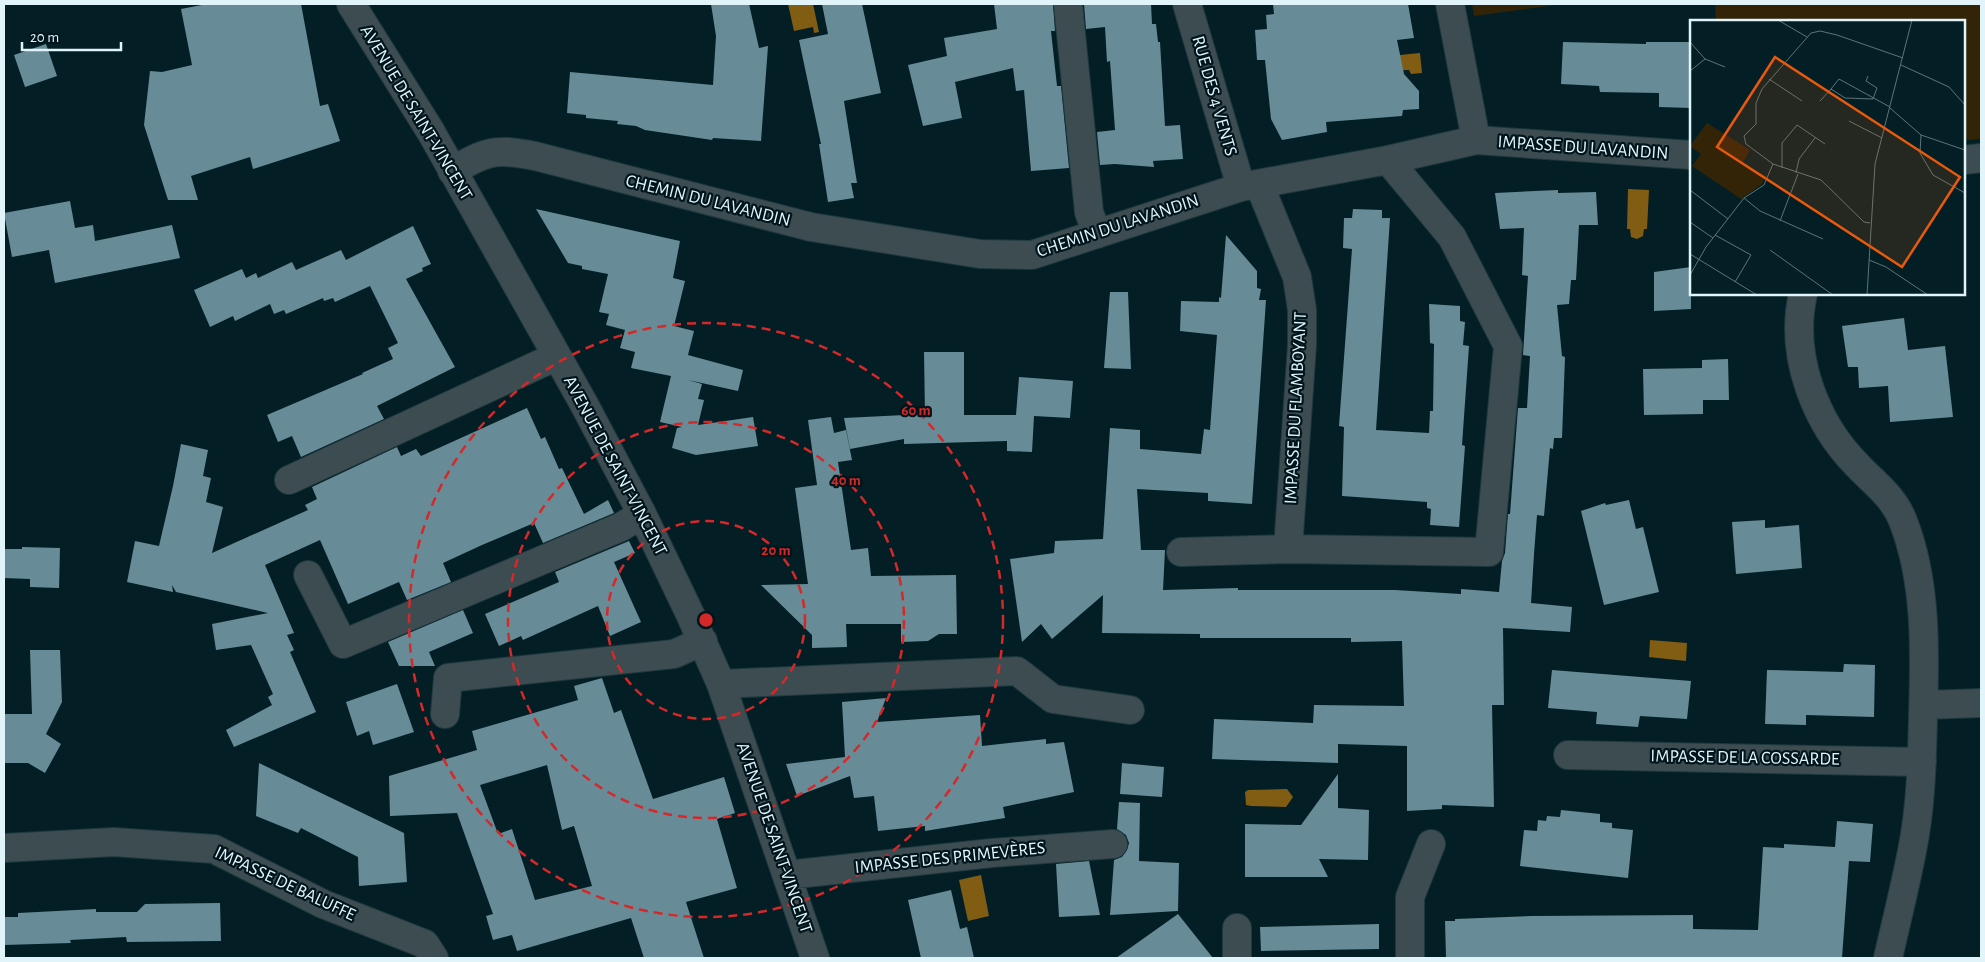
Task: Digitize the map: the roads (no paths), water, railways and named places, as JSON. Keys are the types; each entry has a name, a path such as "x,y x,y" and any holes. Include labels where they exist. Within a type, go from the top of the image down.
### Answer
{"street":[{"name":"AVENUE DE SAINT-VINCENT","path":"351,4 431,132 557,356 642,514 721,684 815,958"},
{"path":"1068,4 1089,212 1097,234"},
{"name":"RUE DES 4 VENTS","path":"1187,4 1250,186"},
{"path":"1450,4 1476,140"},
{"name":"CHEMIN DU LAVANDIN","path":"452,171 492,152 509,151 811,227 980,254 1032,254 1250,186 1388,160 1476,140"},
{"name":"IMPASSE DU LAVANDIN","path":"1476,140 1690,155"},
{"path":"1965,160 1981,158"},
{"path":"1181,552 1288,549 1489,552 1508,346 1452,237 1388,160"},
{"name":"IMPASSE DU FLAMBOYANT","path":"1250,186 1297,277 1302,310 1302,345 1288,549"},
{"path":"1804,295 1800,309 1803,363 1819,413 1834,440 1884,490 1896,506 1904,521 1920,587 1924,656 1924,705 1918,818 1888,958"},
{"path":"288,480 557,356"},
{"path":"308,575 343,644 621,527 642,514"},
{"path":"445,714 448,678 674,654 702,641"},
{"path":"721,684 1017,671 1053,699 1130,710"},
{"path":"1924,705 1981,703"},
{"name":"IMPASSE DE LA COSSARDE","path":"1568,755 1922,762"},
{"name":"IMPASSE DE BALUFFE","path":"4,848 114,842 214,849 323,904 424,944 434,958"},
{"name":"IMPASSE DES PRIMEVÈRES","path":"787,875 992,853 1113,844"},
{"path":"1410,958 1410,897 1431,844"},
{"path":"1237,928 1237,958"}]}
